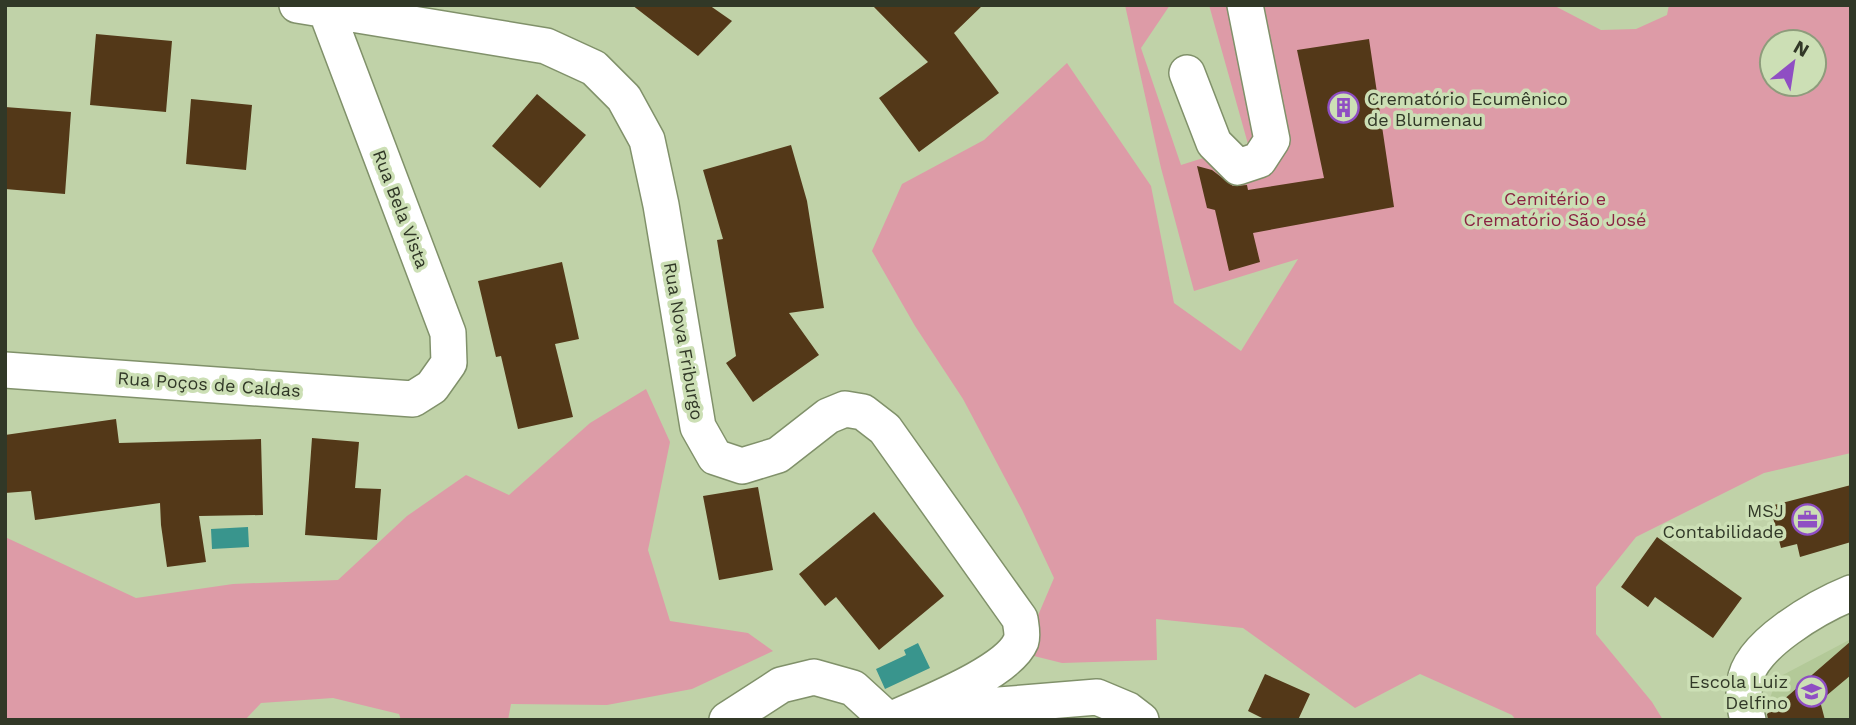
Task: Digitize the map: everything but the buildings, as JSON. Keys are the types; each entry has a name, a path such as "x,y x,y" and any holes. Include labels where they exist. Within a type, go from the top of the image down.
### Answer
{"street":[{"path":"1187,73 1214,143 1238,167 1259,160 1272,140 1245,5"},
{"name":"Rua Bela Vista","path":"315,6 448,333 449,363 432,387 413,399"},
{"name":"Rua Nova Friburgo","path":"315,6 546,46 594,68 624,98 647,140 661,205 698,427 715,457 742,466 779,455 828,416 845,408 863,412 885,429 1020,619 1022,639 1012,654 979,678 889,720"},
{"name":"Rua Poços de Caldas","path":"5,370 413,399"},
{"path":"1748,720 1745,680 1761,650 1794,624 1851,593"},
{"path":"727,720 781,685 814,677 853,688 889,720"},
{"path":"948,720 953,716 999,705 1097,696 1128,710 1142,720"}],"shaded area":[{"name":"Escola Luiz Delfino","path":"1851,639 1851,720 1774,720 1768,704 1777,678"}],"green space":[{"name":"Cemitério e Crematório São José","path":"1125,5 1170,5 1141,48 1181,165 1248,144 1209,5 1553,5 1601,30 1636,29 1667,15 1669,5 1851,5 1851,453 1764,473 1636,537 1596,587 1596,634 1652,702 1663,720 1516,720 1512,715 1420,674 1355,708 1243,628 1156,619 1157,660 1062,663 1022,653 1054,578 1022,510 963,399 915,326 872,251 902,184 984,140 1067,63 1151,186 1174,303 1241,351 1298,259 1194,291 1161,168"},
{"path":"646,389 670,442 648,550 670,621 748,633 773,651 692,689 607,705 511,704 508,720 401,720 399,714 333,698 261,703 245,720 5,720 5,537 136,598 233,584 338,580 407,516 466,475 509,495 590,423"}],"water":[{"path":"248,527 249,547 212,549 211,529"},
{"path":"918,643 930,668 885,689 876,669 906,655 904,650"}],"place":[{"name":"Crematório Ecumênico de Blumenau","path":"1344,108"},
{"name":"MSJ Contabilidade","path":"1807,520"},
{"name":"Escola Luiz Delfino","path":"1811,691"}]}
